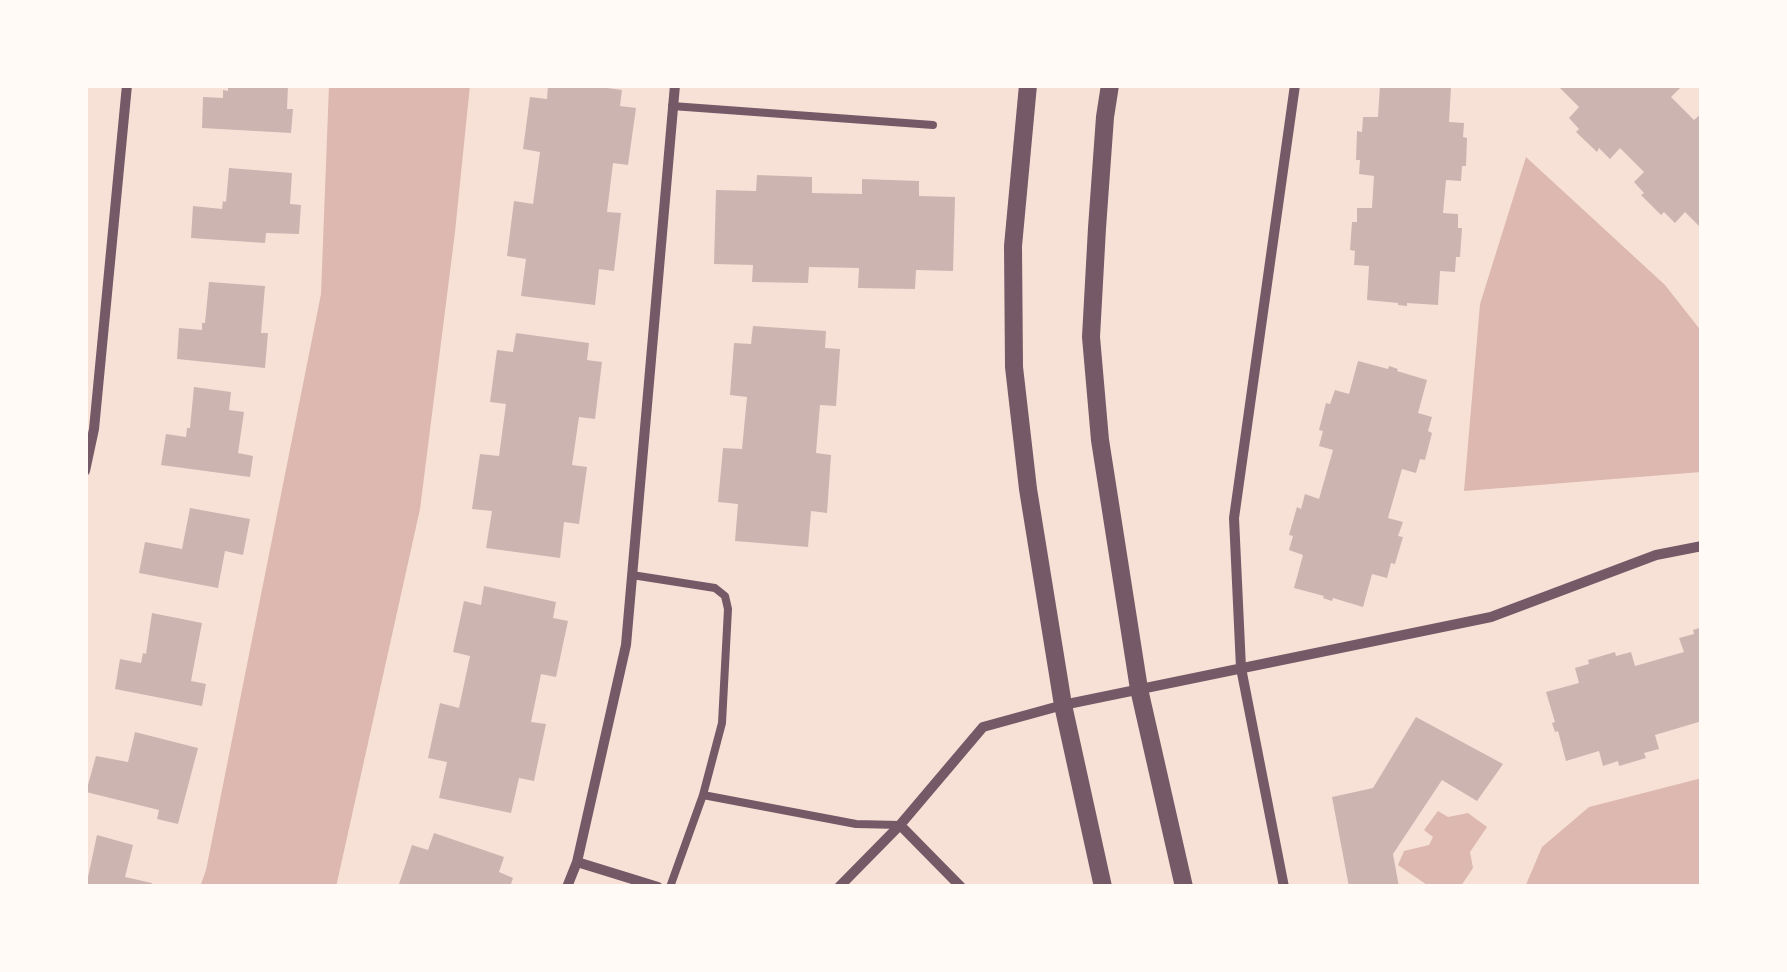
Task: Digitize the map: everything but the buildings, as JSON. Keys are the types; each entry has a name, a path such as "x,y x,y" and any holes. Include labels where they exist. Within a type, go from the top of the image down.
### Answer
{"street":[{"path":"85,471 127,85"},
{"path":"567,887 626,645 675,85"},
{"path":"1028,85 1013,246 1014,368 1028,488 1063,705 1103,887"},
{"path":"1110,85 1098,209 1092,337 1100,440 1139,689 1184,887"},
{"path":"1284,887 1240,668 1234,518 1295,85"},
{"path":"839,887 900,825 983,727 1063,705 1491,616 1656,555 1702,546"},
{"path":"900,825 961,887"},
{"path":"576,862 658,887"}],"lane":[{"path":"672,106 934,126"},
{"path":"632,575 715,588 725,596 728,609 722,723 703,794 670,887"},
{"path":"703,794 856,824 900,825"}],"shaded area":[{"path":"329,85 470,85 420,509 336,887 200,887 321,294"},
{"path":"1526,157 1665,285 1702,332 1701,472 1464,491 1480,304"},
{"path":"1702,778 1702,887 1525,887 1542,847 1589,807"},
{"path":"1438,811 1448,817 1468,813 1487,827 1470,852 1473,868 1461,886 1430,887 1398,865 1404,851 1429,845 1433,837 1424,830"}]}
